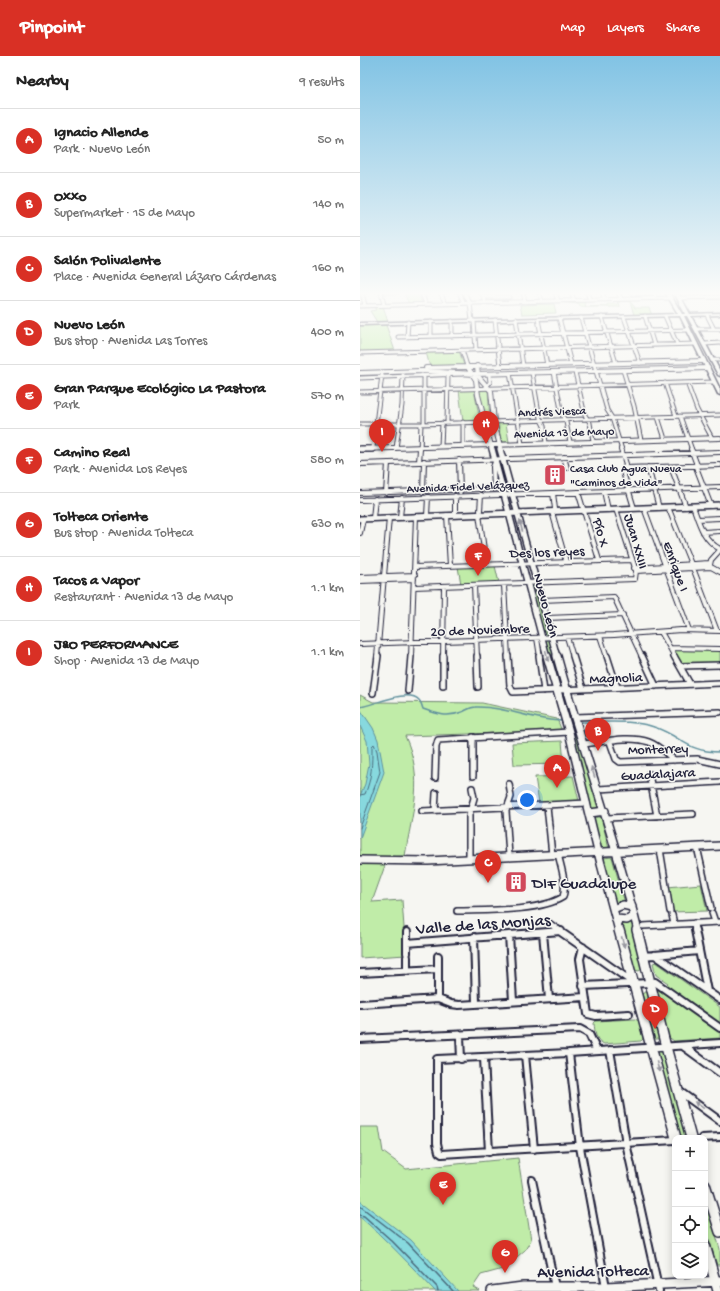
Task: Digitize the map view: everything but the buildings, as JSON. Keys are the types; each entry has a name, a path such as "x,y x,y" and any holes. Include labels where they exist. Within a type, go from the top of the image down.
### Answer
{"main road":[{"path":"699,350 720,394"},
{"path":"708,350 718,368 720,375"}],"street":[{"path":"462,350 467,366"},
{"path":"360,353 484,350"},
{"path":"498,350 500,366"},
{"path":"520,350 523,366"},
{"path":"543,350 547,365"},
{"path":"567,350 571,364"},
{"path":"590,350 607,410 612,418 626,464 623,472 634,507"},
{"path":"613,350 616,363"},
{"path":"635,350 640,362"},
{"path":"713,360 720,360"},
{"path":"360,372 467,366 704,361"},
{"path":"658,362 660,369"},
{"name":"Nuevo León","path":"467,366 488,387"},
{"name":"Nuevo León","path":"477,366 475,374 477,389 522,563 529,583 540,638 569,732 613,909 617,919 675,1135"},
{"path":"404,374 417,371 489,374 708,368"},
{"path":"399,369 404,374"},
{"path":"623,370 628,384 641,440"},
{"path":"417,371 424,376"},
{"path":"360,372 382,375"},
{"path":"554,372 562,415 565,420 570,442"},
{"path":"575,372 585,415 590,423 593,441"},
{"path":"510,373 522,444"},
{"path":"532,373 541,420 544,426 546,443"},
{"path":"396,448 404,374"},
{"path":"360,378 404,374 448,376 462,374"},
{"name":"Nuevo León","path":"489,374 490,382 488,387 494,422 511,491 518,511 566,690 606,814 632,907 643,956 653,982 666,1047 690,1135"},
{"path":"373,448 382,375"},
{"path":"419,462 424,376"},
{"path":"448,376 448,423"},
{"path":"360,392 477,389 488,387 512,388 714,382"},
{"path":"665,383 688,438 697,465 696,467 711,504"},
{"path":"686,383 697,410 712,438"},
{"name":"Andrés Viesca","path":"360,424 422,424 720,415"},
{"path":"658,417 665,439"},
{"path":"463,422 463,446"},
{"path":"441,446 442,423"},
{"name":"Avenida 13 de Mayo","path":"360,449 720,438"},
{"path":"360,464 720,452"},
{"path":"564,457 567,468"},
{"path":"530,458 530,465"},
{"path":"459,460 460,496"},
{"path":"494,489 495,460"},
{"path":"423,498 424,461"},
{"path":"386,499 388,463"},
{"path":"625,468 720,465"},
{"path":"671,466 685,505"},
{"path":"648,467 658,506"},
{"name":"Avenida Fidel Velázquez","path":"360,500 481,495 504,491 552,493 720,487"},
{"path":"360,493 460,489 494,489 504,491"},
{"path":"604,491 608,508"},
{"name":"Pío X","path":"578,492 599,560"},
{"path":"552,493 553,510 566,561"},
{"path":"481,495 479,513 486,564"},
{"path":"455,496 455,514"},
{"path":"427,515 428,497"},
{"path":"400,516 402,498"},
{"path":"373,517 375,499"},
{"path":"608,508 644,508 711,504"},
{"path":"360,533 361,518 373,517 720,504"},
{"path":"693,506 703,532 710,544 720,550 710,565"},
{"path":"668,507 718,631"},
{"name":"Enrique I","path":"644,508 689,630"},
{"name":"Juan XXIII","path":"537,583 636,579 635,570 616,509"},
{"path":"373,517 389,518 400,516 455,514"},
{"path":"447,515 450,566"},
{"path":"408,691 415,577 416,516"},
{"path":"374,693 389,518"},
{"path":"698,519 720,518"},
{"path":"703,532 720,531"},
{"name":"Des los reyes","path":"415,567 632,560"},
{"path":"635,570 710,565 720,572"},
{"path":"360,577 415,577"},
{"path":"360,581 384,578"},
{"path":"414,587 537,583"},
{"path":"504,584 508,639"},
{"path":"474,585 476,671 478,687"},
{"path":"443,686 444,586"},
{"path":"542,600 614,597 656,686"},
{"path":"547,618 623,615"},
{"name":"20 de Noviembre","path":"360,644 600,636 689,630 718,631"},
{"path":"661,632 690,684"},
{"path":"600,636 618,687"},
{"path":"567,637 583,689"},
{"path":"540,638 544,691"},
{"name":"Magnolia","path":"508,639 510,686 513,692 720,683"},
{"path":"670,648 720,649"},
{"path":"681,666 720,665"},
{"path":"575,717 720,712"},
{"path":"435,778 436,747 438,740 569,732"},
{"path":"473,737 473,776"},
{"path":"583,744 646,741 657,746 674,760"},
{"name":"Monterrey","path":"610,742 616,759 620,762 697,759 720,764"},
{"path":"649,774 658,816"},
{"name":"Guadalajara","path":"598,789 720,783"},
{"path":"509,856 506,811 511,797 510,784"},
{"path":"469,858 469,814 474,798 472,788"},
{"path":"435,811 436,793"},
{"path":"422,812 587,803"},
{"path":"457,911 542,906 562,898 564,892 555,854 547,806"},
{"path":"590,813 658,816 693,814"},
{"path":"360,860 428,861 720,846"},
{"path":"643,926 717,922 712,911 697,848"},
{"path":"660,850 674,924"},
{"path":"613,909 623,905 632,907"},
{"path":"617,919 627,920 634,916"},
{"path":"549,923 634,983"},
{"path":"694,923 707,991"},
{"name":"Valle de las Monjas","path":"407,942 561,931"},
{"path":"407,932 407,971"},
{"path":"543,933 549,999"},
{"path":"509,935 513,1001"},
{"path":"474,938 476,1003"},
{"path":"583,947 580,959 586,1009 589,1015 629,1014"},
{"path":"643,956 699,950"},
{"path":"656,955 720,1000"},
{"path":"438,956 438,999"},
{"path":"360,973 438,969"},
{"path":"583,986 653,982 720,1028"},
{"path":"360,1004 438,999 452,1004 585,997"},
{"path":"360,1039 460,1036 569,1030 586,1031 591,1037 597,1051"},
{"path":"460,1036 461,1059"},
{"path":"672,1139 534,1150 446,1154 439,1152 437,1143 437,1059 484,1058 720,1043"},
{"path":"683,1046 720,1073"},
{"path":"610,1050 626,1144 658,1288"},
{"path":"569,1053 580,1147 606,1287"},
{"path":"525,1055 534,1150"},
{"path":"484,1058 489,1152"},
{"path":"678,1090 720,1121"},
{"path":"708,1138 720,1137"},
{"path":"532,1180 555,1287"},
{"path":"708,1194 720,1232"},
{"path":"708,1254 718,1285"},
{"name":"Avenida Tolteca","path":"492,1291 523,1287 658,1288 718,1285"}],"green space":[{"path":"360,350 395,350 395,351 360,352"},
{"path":"459,351 464,365 430,367 426,352"},
{"path":"459,390 474,390 480,421 463,422"},
{"path":"477,390 488,390 490,421 485,421"},
{"path":"497,423 506,423 509,442 502,442"},
{"path":"495,566 499,583 461,584 458,567"},
{"path":"531,585 535,585 548,635 544,636"},
{"path":"550,640 563,688 559,688 546,641"},
{"path":"672,650 720,650 720,663 682,664"},
{"path":"565,692 599,806 595,809 590,809 560,693"},
{"path":"360,695 373,702 482,703 557,719 562,731 405,736 411,752 416,782 405,856 388,857 372,902 402,900 406,955 360,958"},
{"path":"562,741 564,764 514,765 512,743"},
{"path":"573,776 579,801 539,803 535,777"},
{"path":"593,817 601,817 609,849 600,849"},
{"path":"612,857 625,903 615,904 603,858"},
{"path":"701,884 707,911 671,912 667,887"},
{"path":"632,921 642,969 639,971 635,970 621,922"},
{"path":"656,962 720,1007 720,1024 666,985 668,983 656,975 653,963"},
{"path":"654,983 720,1030 720,1038 674,1041 667,1036"},
{"path":"645,992 650,993 659,1039 655,1039 642,994"},
{"path":"635,1019 639,1021 643,1039 641,1041 604,1044 597,1038 594,1023 596,1021"},
{"path":"664,1052 687,1135 680,1135 657,1053"},
{"path":"360,1127 379,1127 383,1152 406,1169 518,1158 531,1240 525,1250 503,1269 481,1275 473,1287 480,1291 360,1291"},
{"path":"708,1208 720,1249 720,1265 717,1265 708,1236"}],"water":[{"path":"360,709 373,728 378,740 384,772 360,838 360,796 365,784 369,764 367,741 360,726"},
{"path":"360,1201 411,1240 458,1291 435,1291 360,1217"}],"waterway":[{"path":"360,707 399,696 407,696 414,697 419,700 423,709 442,715 457,714 474,707 487,707 541,719 562,721"},
{"path":"580,722 636,723 654,727 699,749 720,752"}],"place":[{"name":"Tacos a Vapor","path":"486,444"},
{"name":"J&O PERFORMANCE","path":"382,452"},
{"name":"Casa Club Agua Nueva \"Caminos de Vida\"","path":"555,475"},
{"name":"Camino Real","path":"478,576"},
{"name":"Oxxo","path":"598,751"},
{"name":"Ignacio Allende","path":"557,788"},
{"name":"DIF Guadalupe","path":"516,882"},
{"name":"Salón Polivalente","path":"488,883"},
{"name":"Nuevo León","path":"655,1029"},
{"name":"Gran Parque Ecológico La Pastora","path":"443,1205"},
{"name":"Tolteca Oriente","path":"505,1273"}]}
